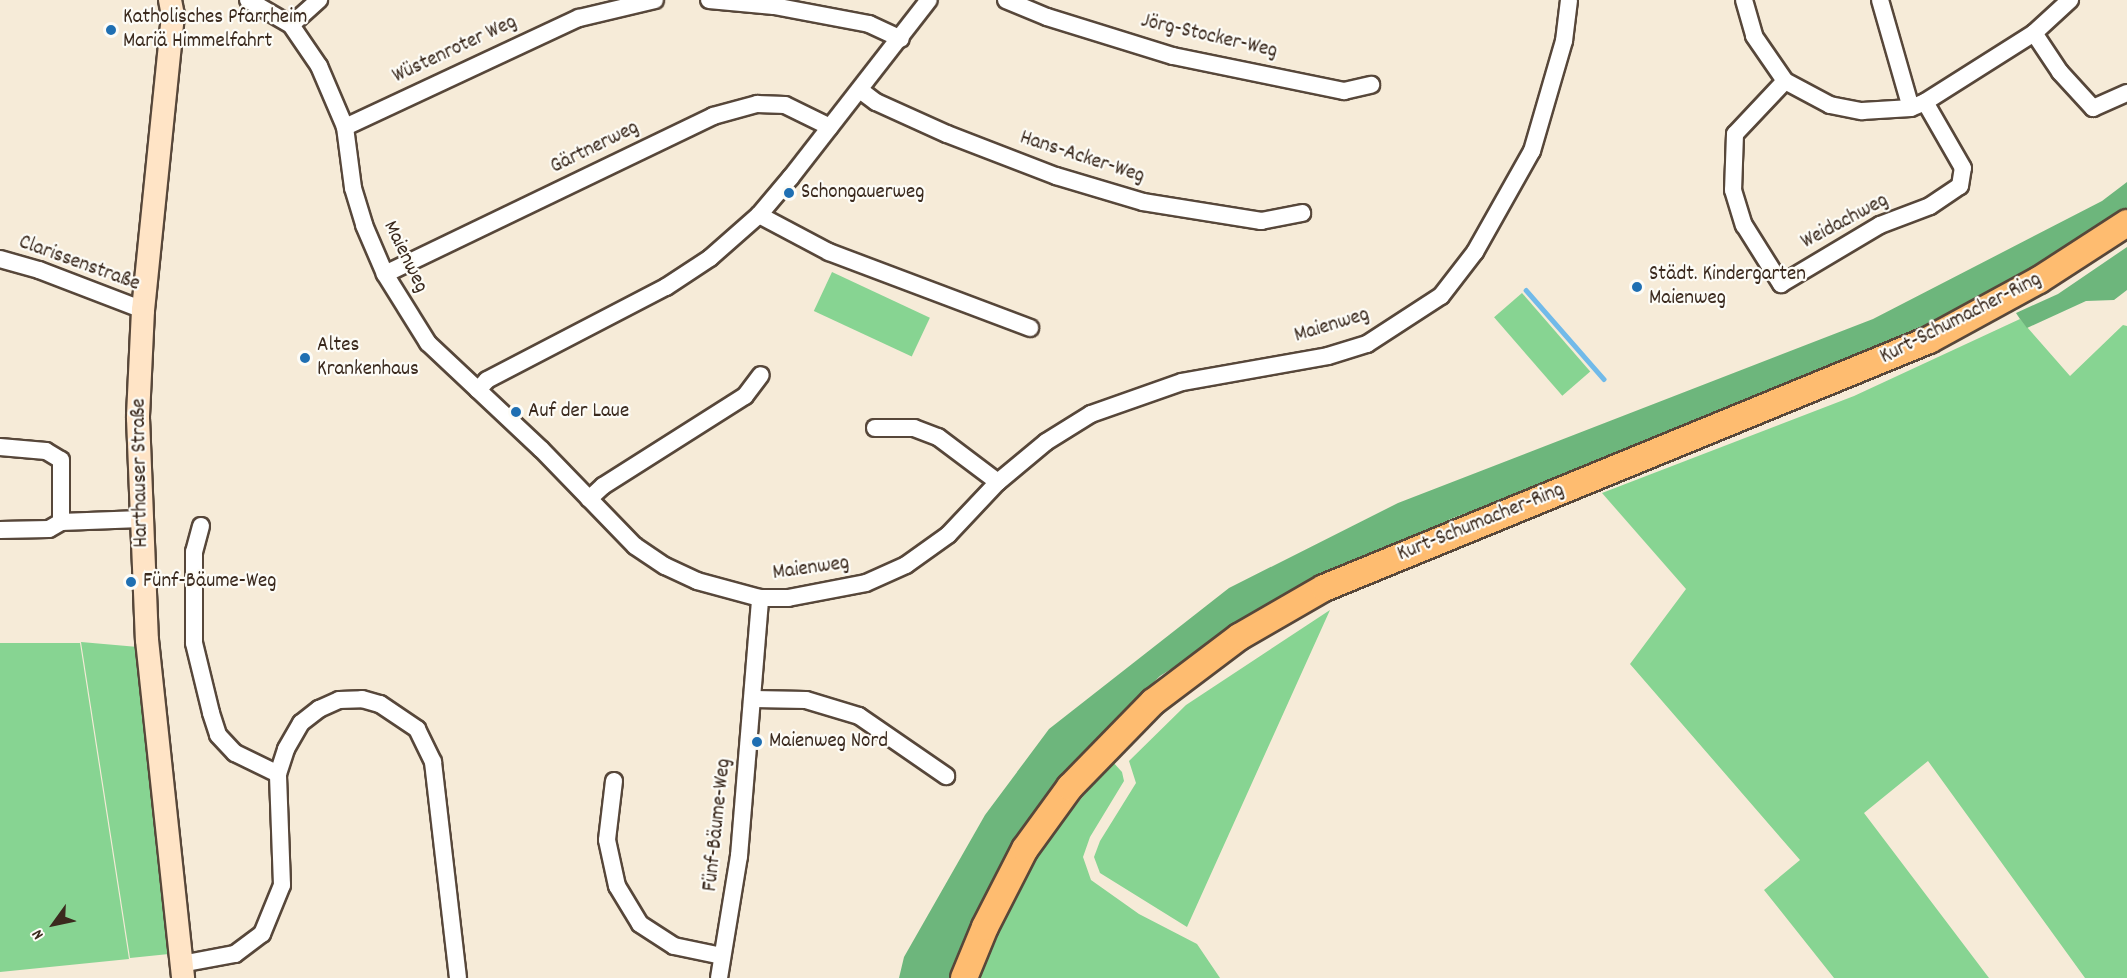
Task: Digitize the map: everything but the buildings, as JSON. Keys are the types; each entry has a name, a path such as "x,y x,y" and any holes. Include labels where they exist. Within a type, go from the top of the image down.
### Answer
{"main road":[{"name":"Kurt-Schumacher-Ring","path":"964,978 985,927 1025,849 1070,787 1153,702 1239,637 1324,588 1929,340 2039,280 2127,223"}],"street":[{"name":"Harthauser Straße","path":"156,0 169,40"},
{"name":"Harthauser Straße","path":"170,0 173,15 143,310 138,418 147,640 182,971"},
{"name":"Maienweg","path":"248,0 291,25 319,66 345,127 353,188 384,274 428,343 635,546 665,566 697,580 760,598 818,595 866,583 906,565 948,535 998,482 1046,442 1091,414 1182,382 1328,356 1367,344 1441,296 1475,252 1532,152 1564,41 1569,0"},
{"path":"291,25 319,0"},
{"name":"Wüstenroter Weg","path":"345,127 579,18 655,0"},
{"path":"709,0 774,6 869,24 901,39"},
{"path":"478,390 504,370 666,287 710,258 759,214 901,39 929,0"},
{"name":"Jörg-Stocker-Weg","path":"1006,0 1047,17 1173,56 1344,91 1371,85"},
{"path":"1744,0 1754,36 1785,81 1830,105 1862,111 1918,105 2034,33 2070,0"},
{"name":"Weidachweg","path":"1785,81 1735,134 1733,190 1744,225 1780,284 1880,225 1930,206 1960,186 1963,168 1918,105 1880,0"},
{"path":"2034,33 2060,72 2093,108 2127,93"},
{"name":"Hans-Acker-Weg","path":"860,90 876,102 969,142 1056,176 1143,202 1261,221 1302,213"},
{"name":"Gärtnerweg","path":"384,274 713,116 756,104 785,105 830,127"},
{"path":"759,214 829,252 1030,328"},
{"name":"Clarissenstraße","path":"0,259 39,270 143,310"},
{"path":"589,499 603,486 745,396 761,375"},
{"path":"875,428 914,428 938,437 998,482"},
{"path":"0,447 46,451 61,460 61,522"},
{"path":"0,530 49,529 61,522 141,519"},
{"path":"201,526 194,552 194,643 211,713 218,735 235,753 278,774"},
{"name":"Fünf-Bäume-Weg","path":"718,978 734,896 754,699 760,598"},
{"path":"182,971 235,954 262,934 269,922 282,885 278,774 301,723 339,700 362,699 380,704 417,729 434,762 458,978"},
{"path":"754,699 806,700 860,716 946,776"},
{"path":"614,781 607,840 617,886 640,924 674,946 722,956"}],"green space":[{"path":"2127,182 2127,209 1925,331 1626,453 1453,518 1290,594 1160,676 1105,730 1026,828 972,920 951,978 899,978 904,957 985,815 1049,729 1229,588 1398,503 1873,319 2102,201"},
{"path":"2127,247 2127,290 2114,300 2086,301 2027,328 2016,313 2058,294"},
{"path":"832,272 930,318 912,357 814,311"},
{"path":"1522,293 1590,371 1562,396 1494,317"},
{"path":"2020,319 2070,376 2123,325 2127,326 2127,978 2085,978 1928,761 1864,813 1989,978 1834,978 1764,890 1800,860 1630,664 1686,589 1602,493 1854,396"},
{"path":"1330,610 1187,927 1100,873 1094,857 1100,841 1136,783 1129,761 1186,705"},
{"path":"81,642 138,647 169,954 130,958"},
{"path":"0,643 80,643 129,959 0,972"},
{"path":"1112,761 1122,772 1124,781 1090,837 1083,857 1091,880 1139,914 1197,944 1220,978 976,978 1044,844"}],"waterway":[{"path":"1526,290 1604,379"}],"place":[{"name":"Katholisches Pfarrheim Mariä Himmelfahrt","path":"111,30"},
{"name":"Schongauerweg","path":"789,193"},
{"name":"Städt. Kindergarten Maienweg","path":"1637,287"},
{"name":"Altes Krankenhaus","path":"305,358"},
{"name":"Auf der Laue","path":"516,412"},
{"name":"Fünf-Bäume-Weg","path":"131,582"},
{"name":"Maienweg Nord","path":"757,742"}]}
